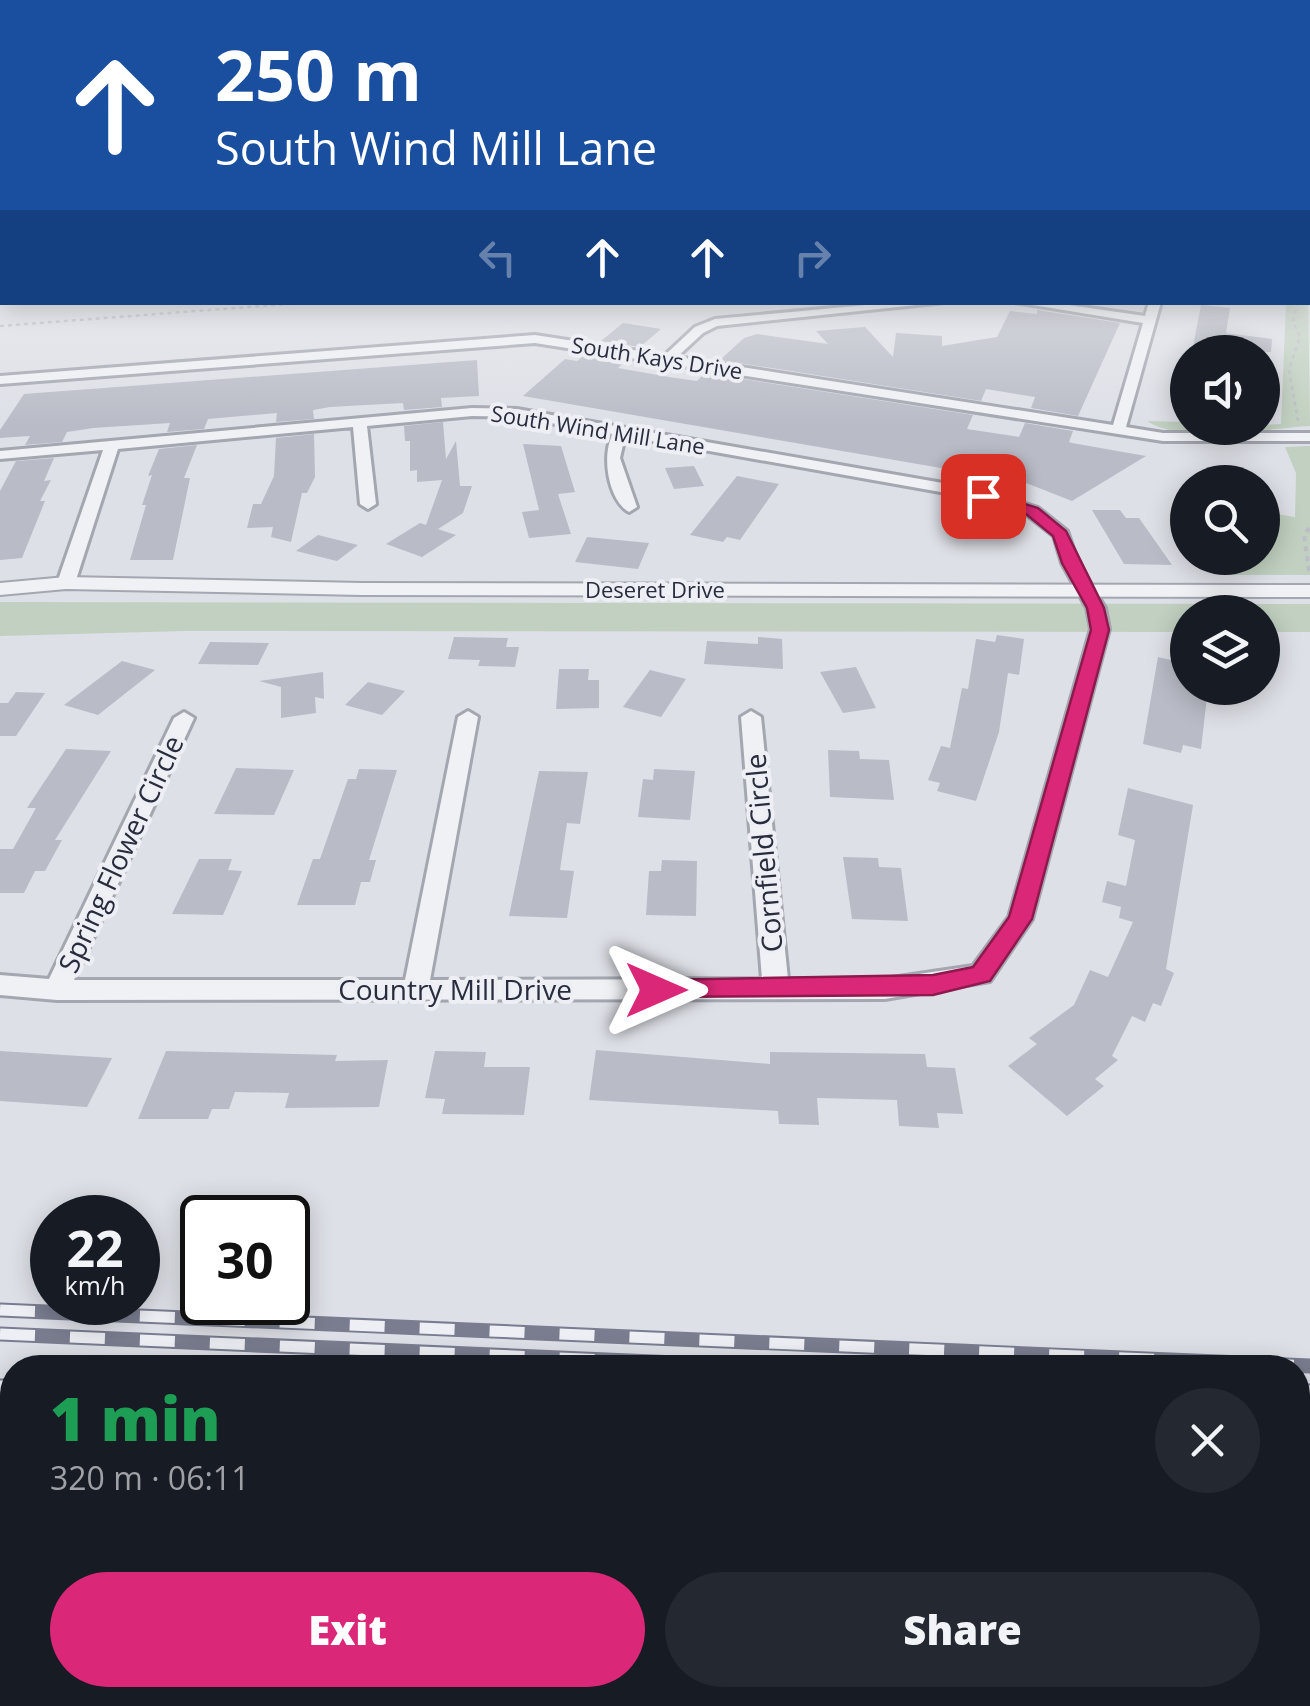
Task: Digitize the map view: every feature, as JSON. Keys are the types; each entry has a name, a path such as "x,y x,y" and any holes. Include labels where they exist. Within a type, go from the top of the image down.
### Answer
{"street":[{"path":"667,360 699,330 715,323 913,305"},
{"path":"925,305 944,321"},
{"path":"1041,305 1150,320"},
{"path":"1118,430 1154,305"},
{"name":"South Kays Drive","path":"0,380 500,338 535,339 1118,430 1218,440 1310,437"},
{"name":"South Wind Mill Lane","path":"0,455 472,412 517,413 983,496 1032,511 1060,534 1086,592"},
{"path":"360,422 368,504"},
{"path":"622,431 610,453 629,507"},
{"path":"66,584 112,446"},
{"name":"Deseret Drive","path":"0,588 66,584 362,590 1086,592 1309,585"},
{"name":"Country Mill Drive","path":"0,985 57,990 885,990 981,974 1020,919 1090,670 1100,630 1086,592"},
{"name":"Cornfield Circle","path":"751,716 776,990"},
{"path":"416,990 468,717"},
{"name":"Spring Flower Circle","path":"57,990 184,718"}],"path":[{"path":"0,326 275,305"},
{"path":"1297,305 1293,322 1300,338 1289,370 1299,425"},
{"path":"1309,585 1304,536 1310,526"}],"green space":[{"path":"1286,305 1308,305 1310,426 1280,429"},
{"path":"1147,421 1170,422 1170,430 1162,428"},
{"path":"1310,446 1310,575 1280,575 1280,515 1295,517 1296,473 1285,447"},
{"path":"0,602 1170,604 1170,632 185,631 0,636"},
{"path":"1280,604 1310,604 1310,632 1280,632"}],"building":[{"path":"1201,305 1230,308 1226,333 1241,335 1195,335"},
{"path":"1037,310 1120,323 1078,416 1031,408 1035,397 986,389 981,401 720,360 744,338 757,334 828,344 816,331 865,327 893,357 896,333 942,336 942,346 997,337 1010,311 1037,314"},
{"path":"623,323 661,329 640,347 601,341"},
{"path":"585,355 625,361 618,368 669,377 697,381 705,373 973,415 967,429 1019,437 1025,423 1073,431 1069,442 1146,456 1072,501 1006,475 1005,479 523,396 565,359 577,361"},
{"path":"477,360 479,396 441,398 442,407 404,410 403,403 330,407 313,410 314,419 276,422 277,413 208,419 204,429 167,432 170,423 93,428 67,432 62,442 25,445 30,436 0,438 0,430 24,394"},
{"path":"443,422 446,459 456,441 460,486 472,486 463,513 438,529 456,535 422,557 386,544 420,523 426,525 442,480 417,482 417,470 410,471 410,441 405,441 404,426"},
{"path":"314,434 315,477 307,493 302,493 291,542 271,537 273,527 247,528 253,504 261,504 274,476 276,438"},
{"path":"523,444 561,446 575,492 558,494 571,534 529,538 522,512 539,510"},
{"path":"197,445 184,478 190,478 173,560 130,560 152,475 148,476 159,449"},
{"path":"54,458 44,481 51,480 40,501 45,501 22,558 0,560 0,491 16,461"},
{"path":"694,466 704,486 674,489 665,468"},
{"path":"737,476 779,484 740,540 727,537 723,542 690,535"},
{"path":"1092,510 1120,510 1126,518 1139,518 1170,562 1124,564"},
{"path":"318,535 358,545 337,561 296,551"},
{"path":"587,537 649,543 638,569 575,562"},
{"path":"997,635 1024,639 1019,675 1008,673 999,732 976,801 937,791 940,783 928,780 941,746 950,748 962,688 968,689 976,639 995,642"},
{"path":"454,637 508,638 506,647 519,647 515,667 478,666 480,660 448,659"},
{"path":"758,637 782,639 783,669 704,664 707,641 758,644"},
{"path":"210,642 269,643 258,665 198,664"},
{"path":"1158,657 1170,660 1170,705 1206,705 1201,749 1183,745 1181,753 1143,744"},
{"path":"122,661 155,670 98,715 64,705"},
{"path":"856,667 876,708 843,713 820,672"},
{"path":"559,669 589,669 588,680 599,680 599,708 556,709"},
{"path":"650,670 686,679 661,717 623,707"},
{"path":"323,672 324,699 315,697 316,713 281,718 281,687 259,681"},
{"path":"368,682 405,691 382,715 345,705"},
{"path":"16,692 45,693 16,736 0,736 0,703 8,703"},
{"path":"66,749 111,751 55,840 62,840 45,871 35,871 24,893 0,893 0,849 13,849 36,808 27,808"},
{"path":"828,750 859,751 860,759 889,760 894,800 830,797"},
{"path":"236,768 294,770 274,815 214,814"},
{"path":"359,769 397,770 369,860 376,860 370,882 361,882 355,905 297,905 313,859 320,859 348,779 356,779"},
{"path":"654,769 695,771 690,820 638,817 643,779 653,780"},
{"path":"539,771 588,772 580,824 567,823 560,870 574,871 567,918 509,916"},
{"path":"1128,788 1193,805 1166,969 1174,973 1161,1006 1153,1003 1145,1022 1132,1016 1112,1056 1118,1060 1095,1079 1104,1086 1067,1116 1008,1066 1037,1044 1029,1038 1074,1005 1090,970 1108,977 1133,922 1119,918 1121,907 1102,902 1107,881 1126,886 1135,840 1118,835"},
{"path":"843,857 878,858 879,867 901,868 908,921 852,919"},
{"path":"199,859 232,859 228,870 242,871 223,915 172,914"},
{"path":"662,860 697,861 696,916 646,915 649,871 661,871"},
{"path":"596,1050 770,1064 770,1052 925,1054 927,1067 955,1068 963,1114 937,1113 939,1128 899,1126 897,1100 817,1098 819,1125 779,1124 778,1111 589,1100"},
{"path":"0,1051 112,1058 87,1107 0,1101"},
{"path":"166,1051 337,1055 335,1061 388,1060 379,1107 285,1108 289,1093 235,1092 229,1109 212,1109 208,1119 138,1119"},
{"path":"435,1051 486,1052 484,1067 530,1067 524,1115 442,1114 445,1099 425,1098"}],"railway":[{"path":"0,1310 1053,1355"},
{"path":"0,1334 490,1355"}],"route":[{"path":"656,990 885,990 933,985 981,974 1020,919 1100,630 1096,608 1070,563 1060,534 1032,511 983,496"}]}
